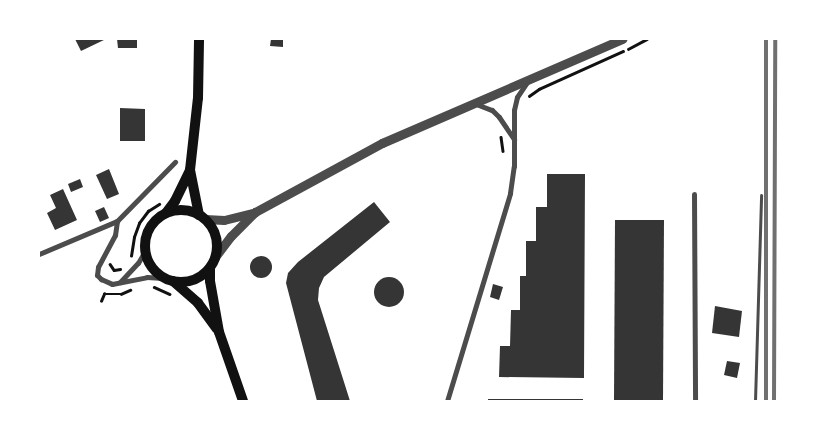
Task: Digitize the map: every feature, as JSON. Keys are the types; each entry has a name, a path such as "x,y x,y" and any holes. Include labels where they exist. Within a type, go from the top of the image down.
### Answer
{"main road":[{"path":"199,39 198,98 190,170 175,201 165,214 150,226 146,235 145,251 149,264 198,303 219,332"},
{"path":"190,170 202,217 215,234 215,257 210,268 212,298 219,332 243,401"},
{"path":"165,214 182,210 202,217"},
{"path":"168,279 193,280 210,268"}],"street":[{"path":"202,217 224,220 255,212 382,143 622,39"},
{"path":"447,401 510,193 514,166 517,97 529,80"},
{"path":"472,104 492,110 503,122 514,140"},
{"path":"39,254 117,221 175,162"},
{"path":"694,194 695,401"},
{"path":"215,257 231,236 255,212"},
{"path":"117,221 115,235 98,267 98,275 106,283 147,277 168,279"},
{"path":"120,282 138,263 145,251"}],"lane":[{"path":"755,401 761,196"}],"path":[{"path":"525,102 539,89 610,58 647,39"},
{"path":"500,134 503,151"},
{"path":"129,261 139,223 148,211 163,202"},
{"path":"110,264 116,270 124,267"},
{"path":"149,286 173,295"},
{"path":"101,301 104,294 121,294 134,288"}],"building":[{"path":"75,39 106,39 81,51"},
{"path":"117,39 137,39 137,48 118,48"},
{"path":"271,39 283,39 283,47 270,46"},
{"path":"120,108 145,109 145,141 120,141"},
{"path":"109,169 119,194 107,199 96,175"},
{"path":"547,174 585,174 584,378 499,377 500,346 510,346 511,310 520,310 520,276 526,276 526,241 536,241 536,207 547,207"},
{"path":"80,179 83,187 71,192 68,184"},
{"path":"63,189 77,220 55,230 47,213 56,208 50,195"},
{"path":"374,202 390,222 324,277 319,288 318,300 350,401 317,401 286,283 288,273 298,262"},
{"path":"104,207 109,218 100,222 95,211"},
{"path":"615,220 664,220 663,401 614,401"},
{"path":"261,256 269,259 272,267 269,275 261,278 253,275 250,267 253,259"},
{"path":"389,277 400,281 404,292 400,303 389,307 378,303 374,292 378,281"},
{"path":"493,284 503,287 499,300 490,297"},
{"path":"715,306 742,311 739,337 712,333"},
{"path":"727,361 740,363 737,378 724,375"},
{"path":"488,399 583,399 583,401 488,401"}],"railway":[{"path":"766,39 766,401"},
{"path":"774,401 775,39"}]}
